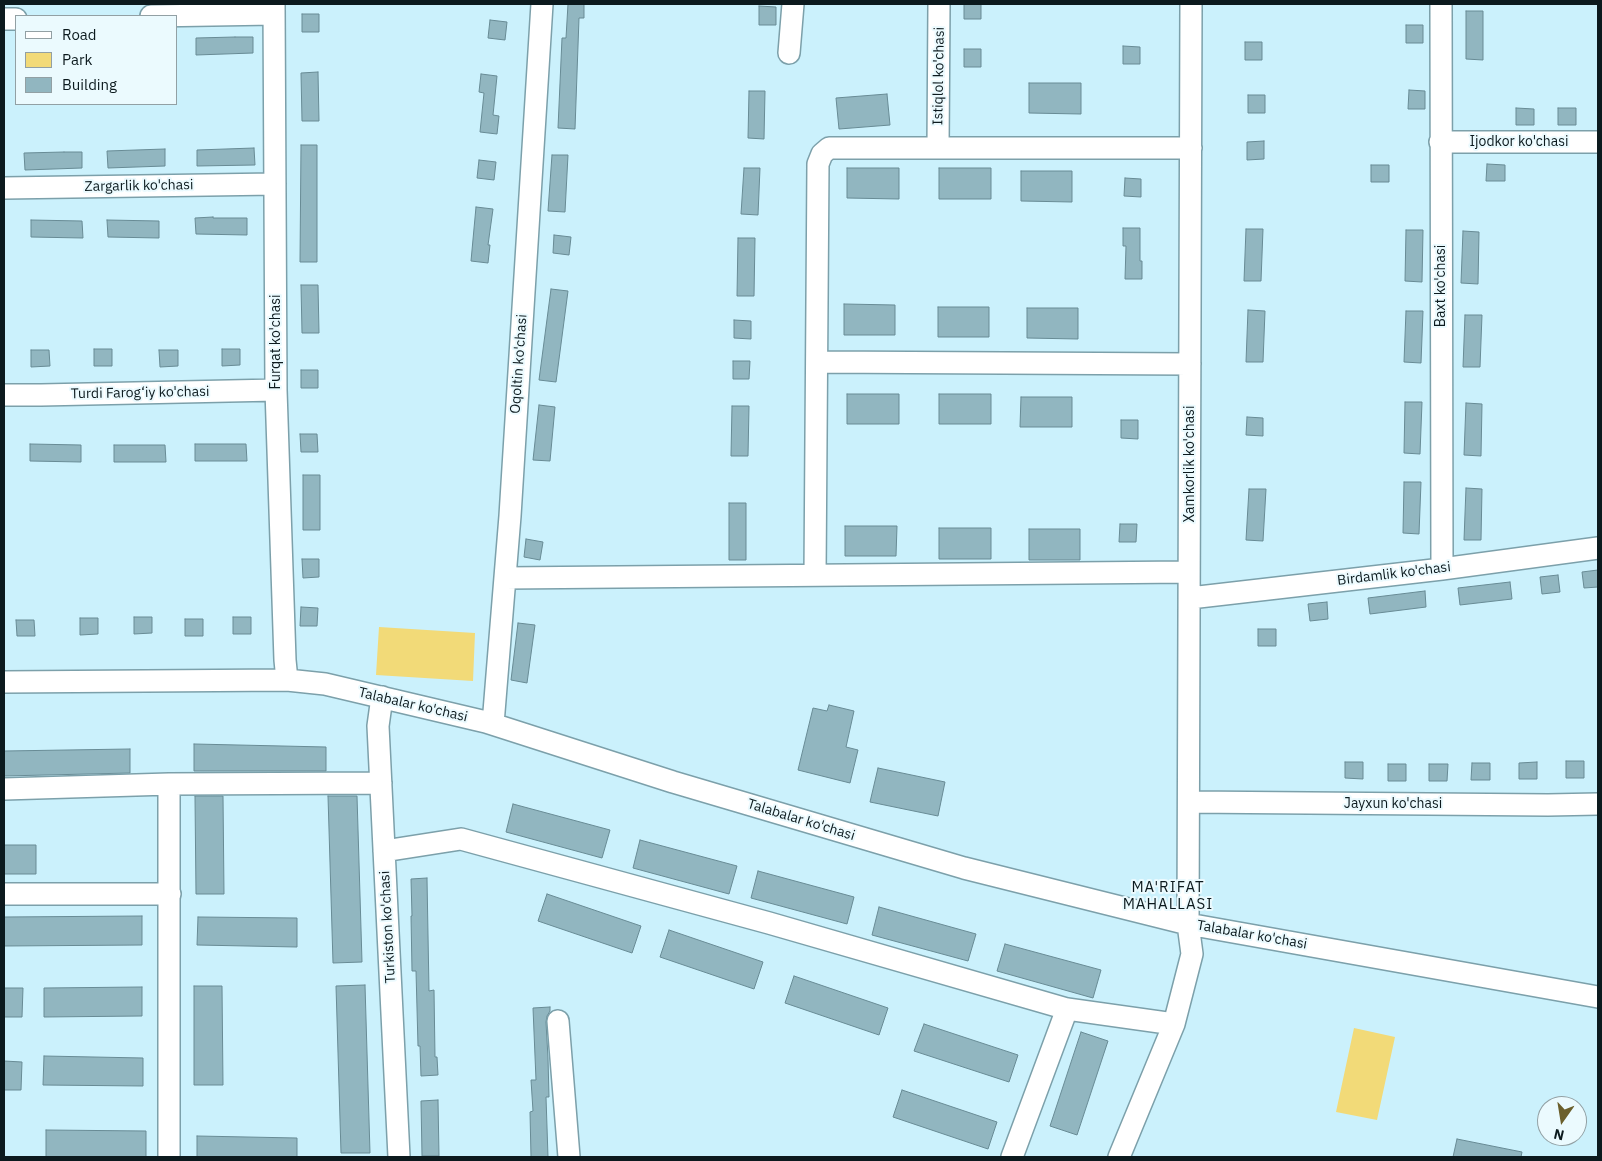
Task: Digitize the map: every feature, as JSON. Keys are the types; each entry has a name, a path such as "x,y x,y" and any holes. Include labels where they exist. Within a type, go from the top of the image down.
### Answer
{"street":[{"name":"Oqoltin ko'chasi","path":"493,724 542,4"},
{"path":"789,54 793,4"},
{"name":"Istiqlol ko'chasi","path":"938,148 939,4"},
{"name":"Xamkorlik ko'chasi","path":"1119,1157 1174,1024 1192,954 1188,924 1191,4"},
{"name":"Baxt ko'chasi","path":"1440,4 1442,569"},
{"path":"169,15 274,9"},
{"name":"Furqat ko'chasi","path":"274,9 276,390 287,680"},
{"name":"Ijodkor ko'chasi","path":"1440,142 1598,142"},
{"path":"815,574 818,164 822,154 829,148 1191,148"},
{"name":"Zargarlik ko'chasi","path":"4,188 275,184"},
{"path":"816,362 1190,364"},
{"name":"Turdi Farog‘iy ko'chasi","path":"4,395 276,390"},
{"name":"Birdamlik ko'chasi","path":"1190,598 1442,569 1598,548"},
{"path":"504,578 1190,572"},
{"name":"Talabalar ko'chasi","path":"4,682 287,680 325,684 493,724 673,782 964,868 1188,924 1598,997"},
{"name":"Turkiston ko'chasi","path":"382,697 378,726 399,1157"},
{"path":"4,789 169,784 381,783"},
{"path":"169,784 170,1157"},
{"name":"Jayxun ko'chasi","path":"1188,802 1598,804"},
{"path":"384,851 461,839 768,923 1067,1009 1174,1024"},
{"path":"4,894 170,894"},
{"path":"1012,1157 1067,1009"},
{"path":"558,1022 569,1157"}],"green space":[{"path":"379,627 475,633 473,681 376,675"},
{"path":"1354,1028 1395,1037 1377,1120 1336,1112"}],"building":[{"path":"568,4 584,4 584,18 579,18 575,129 558,128 562,38 566,38"},
{"path":"964,4 981,4 981,19 964,19"},
{"path":"759,6 776,7 776,25 759,25"},
{"path":"1466,11 1483,11 1483,60 1466,59"},
{"path":"302,14 319,14 319,32 302,32"},
{"path":"490,20 507,22 505,40 488,38"},
{"path":"1406,25 1423,25 1423,43 1406,43"},
{"path":"253,37 253,53 196,55 196,38"},
{"path":"1245,42 1262,42 1262,60 1245,60"},
{"path":"1123,46 1140,47 1140,64 1123,64"},
{"path":"964,49 981,49 981,67 964,67"},
{"path":"318,72 319,121 302,121 301,73"},
{"path":"481,74 497,76 493,115 499,116 497,134 480,132 484,93 479,92"},
{"path":"1029,83 1081,83 1081,114 1029,113"},
{"path":"1409,90 1425,91 1425,109 1408,109"},
{"path":"749,91 765,91 764,139 748,138"},
{"path":"887,94 890,125 839,129 836,98"},
{"path":"1248,95 1265,95 1265,113 1248,113"},
{"path":"1516,108 1534,109 1534,125 1516,125"},
{"path":"1558,108 1576,108 1576,125 1558,125"},
{"path":"1264,141 1264,159 1247,160 1247,142"},
{"path":"301,145 317,145 317,262 300,262"},
{"path":"254,148 255,165 197,166 197,150"},
{"path":"165,149 165,166 108,168 107,151"},
{"path":"82,152 82,168 25,170 24,153"},
{"path":"552,155 568,155 565,212 548,211"},
{"path":"479,160 496,162 494,180 477,178"},
{"path":"1487,164 1505,165 1505,181 1486,181"},
{"path":"1371,165 1389,165 1389,182 1371,182"},
{"path":"744,168 760,168 758,215 741,214"},
{"path":"847,168 899,168 899,199 847,198"},
{"path":"939,168 991,168 991,199 939,199"},
{"path":"1021,171 1072,171 1072,202 1021,201"},
{"path":"1125,178 1141,179 1141,197 1124,196"},
{"path":"476,207 493,209 488,245 490,245 488,263 471,261"},
{"path":"195,218 247,218 247,235 196,234"},
{"path":"31,220 82,221 83,238 31,237"},
{"path":"107,220 159,221 159,238 108,237"},
{"path":"1123,228 1140,228 1142,279 1125,279 1126,246 1123,246"},
{"path":"1246,229 1263,229 1261,281 1244,281"},
{"path":"1406,230 1423,230 1422,282 1405,281"},
{"path":"1463,231 1479,232 1478,284 1461,283"},
{"path":"554,235 571,237 569,255 553,253"},
{"path":"738,238 755,238 754,296 737,296"},
{"path":"301,285 318,285 319,333 302,333"},
{"path":"551,289 568,291 556,382 539,380"},
{"path":"844,304 895,305 895,335 844,335"},
{"path":"938,307 989,307 989,337 938,337"},
{"path":"1027,308 1078,308 1078,339 1027,338"},
{"path":"1248,310 1265,311 1263,362 1246,362"},
{"path":"1406,311 1423,311 1421,363 1404,362"},
{"path":"1465,315 1482,315 1480,367 1463,367"},
{"path":"734,320 751,321 751,339 734,338"},
{"path":"94,349 112,349 112,366 94,366"},
{"path":"222,349 240,349 240,365 222,366"},
{"path":"31,350 49,350 50,366 31,367"},
{"path":"159,350 178,350 178,366 160,367"},
{"path":"733,361 750,361 749,379 733,379"},
{"path":"301,370 318,370 318,388 301,388"},
{"path":"847,394 899,394 899,424 847,424"},
{"path":"939,394 991,394 991,424 939,424"},
{"path":"1021,397 1072,397 1072,427 1020,427"},
{"path":"1405,402 1422,402 1420,454 1404,453"},
{"path":"1466,403 1482,404 1481,456 1464,455"},
{"path":"539,405 555,407 550,461 533,460"},
{"path":"732,406 749,406 748,456 731,456"},
{"path":"1247,417 1263,418 1263,436 1246,435"},
{"path":"1121,420 1138,420 1138,439 1121,438"},
{"path":"300,434 317,434 318,452 301,452"},
{"path":"30,444 81,445 81,462 30,461"},
{"path":"195,444 246,444 247,461 195,461"},
{"path":"114,445 165,445 166,462 114,462"},
{"path":"303,475 320,475 320,530 303,530"},
{"path":"1404,482 1421,482 1419,534 1403,533"},
{"path":"1466,488 1482,489 1481,540 1464,540"},
{"path":"1249,489 1266,489 1263,541 1246,540"},
{"path":"729,503 746,503 746,560 729,560"},
{"path":"1120,524 1137,524 1136,542 1119,542"},
{"path":"845,526 897,526 896,556 845,556"},
{"path":"939,528 991,528 991,559 939,559"},
{"path":"1029,529 1080,529 1080,560 1029,560"},
{"path":"526,539 543,542 540,560 524,557"},
{"path":"302,559 319,559 319,577 303,578"},
{"path":"1598,570 1598,587 1584,588 1582,572"},
{"path":"1558,575 1560,592 1542,594 1540,577"},
{"path":"1510,582 1512,599 1460,605 1458,588"},
{"path":"1425,591 1426,607 1370,614 1368,598"},
{"path":"1327,602 1328,619 1310,621 1308,604"},
{"path":"301,607 318,608 317,626 300,626"},
{"path":"134,617 152,617 152,633 134,634"},
{"path":"233,617 251,617 251,634 233,634"},
{"path":"80,618 98,618 98,634 80,635"},
{"path":"185,619 203,619 203,636 185,636"},
{"path":"16,620 34,620 35,636 17,636"},
{"path":"518,623 535,625 527,683 511,680"},
{"path":"1258,629 1276,629 1276,646 1258,646"},
{"path":"829,705 854,711 846,747 858,750 850,783 798,770 813,708 827,711"},
{"path":"194,744 326,747 326,771 194,771"},
{"path":"130,749 130,773 4,776 4,751"},
{"path":"1566,761 1584,761 1584,778 1566,778"},
{"path":"1345,762 1363,762 1363,779 1345,778"},
{"path":"1537,762 1537,779 1519,779 1519,763"},
{"path":"1472,763 1490,763 1490,780 1471,780"},
{"path":"1388,764 1406,764 1406,781 1388,781"},
{"path":"1429,764 1448,764 1447,781 1429,781"},
{"path":"878,768 945,782 938,816 870,802"},
{"path":"195,796 223,796 224,894 196,894"},
{"path":"328,796 357,796 362,962 333,963"},
{"path":"513,804 610,830 602,858 506,832"},
{"path":"640,840 737,866 729,894 633,868"},
{"path":"4,845 36,845 36,874 4,874"},
{"path":"758,871 854,897 847,924 751,898"},
{"path":"427,878 429,991 434,990 435,1057 437,1057 438,1075 421,1076 420,1046 418,1046 416,971 412,971 411,879"},
{"path":"547,894 641,926 632,953 538,921"},
{"path":"879,907 976,934 968,961 872,935"},
{"path":"142,916 142,945 4,946 4,917"},
{"path":"198,917 297,918 297,947 197,945"},
{"path":"669,930 763,962 754,989 660,957"},
{"path":"1005,944 1101,970 1093,998 997,971"},
{"path":"794,976 888,1008 879,1035 785,1003"},
{"path":"365,985 370,1153 341,1153 336,986"},
{"path":"194,986 222,986 223,1085 194,1085"},
{"path":"142,987 142,1016 44,1017 44,988"},
{"path":"4,988 23,988 22,1017 4,1017"},
{"path":"550,1007 546,1022 549,1097 546,1097 548,1157 531,1157 530,1112 533,1111 531,1080 536,1080 533,1008"},
{"path":"924,1024 1018,1055 1009,1082 914,1051"},
{"path":"1081,1032 1108,1041 1077,1135 1050,1126"},
{"path":"44,1056 143,1058 143,1086 43,1085"},
{"path":"4,1061 22,1062 21,1090 4,1090"},
{"path":"902,1090 997,1122 988,1149 893,1117"},
{"path":"438,1100 439,1156 422,1156 421,1101"},
{"path":"46,1130 146,1131 146,1157 46,1157"},
{"path":"197,1136 297,1138 297,1157 197,1157"},
{"path":"1457,1139 1522,1152 1521,1157 1453,1157"}],"district":[{"name":"MA'RIFAT MAHALLASI","path":"1168,896"}]}
